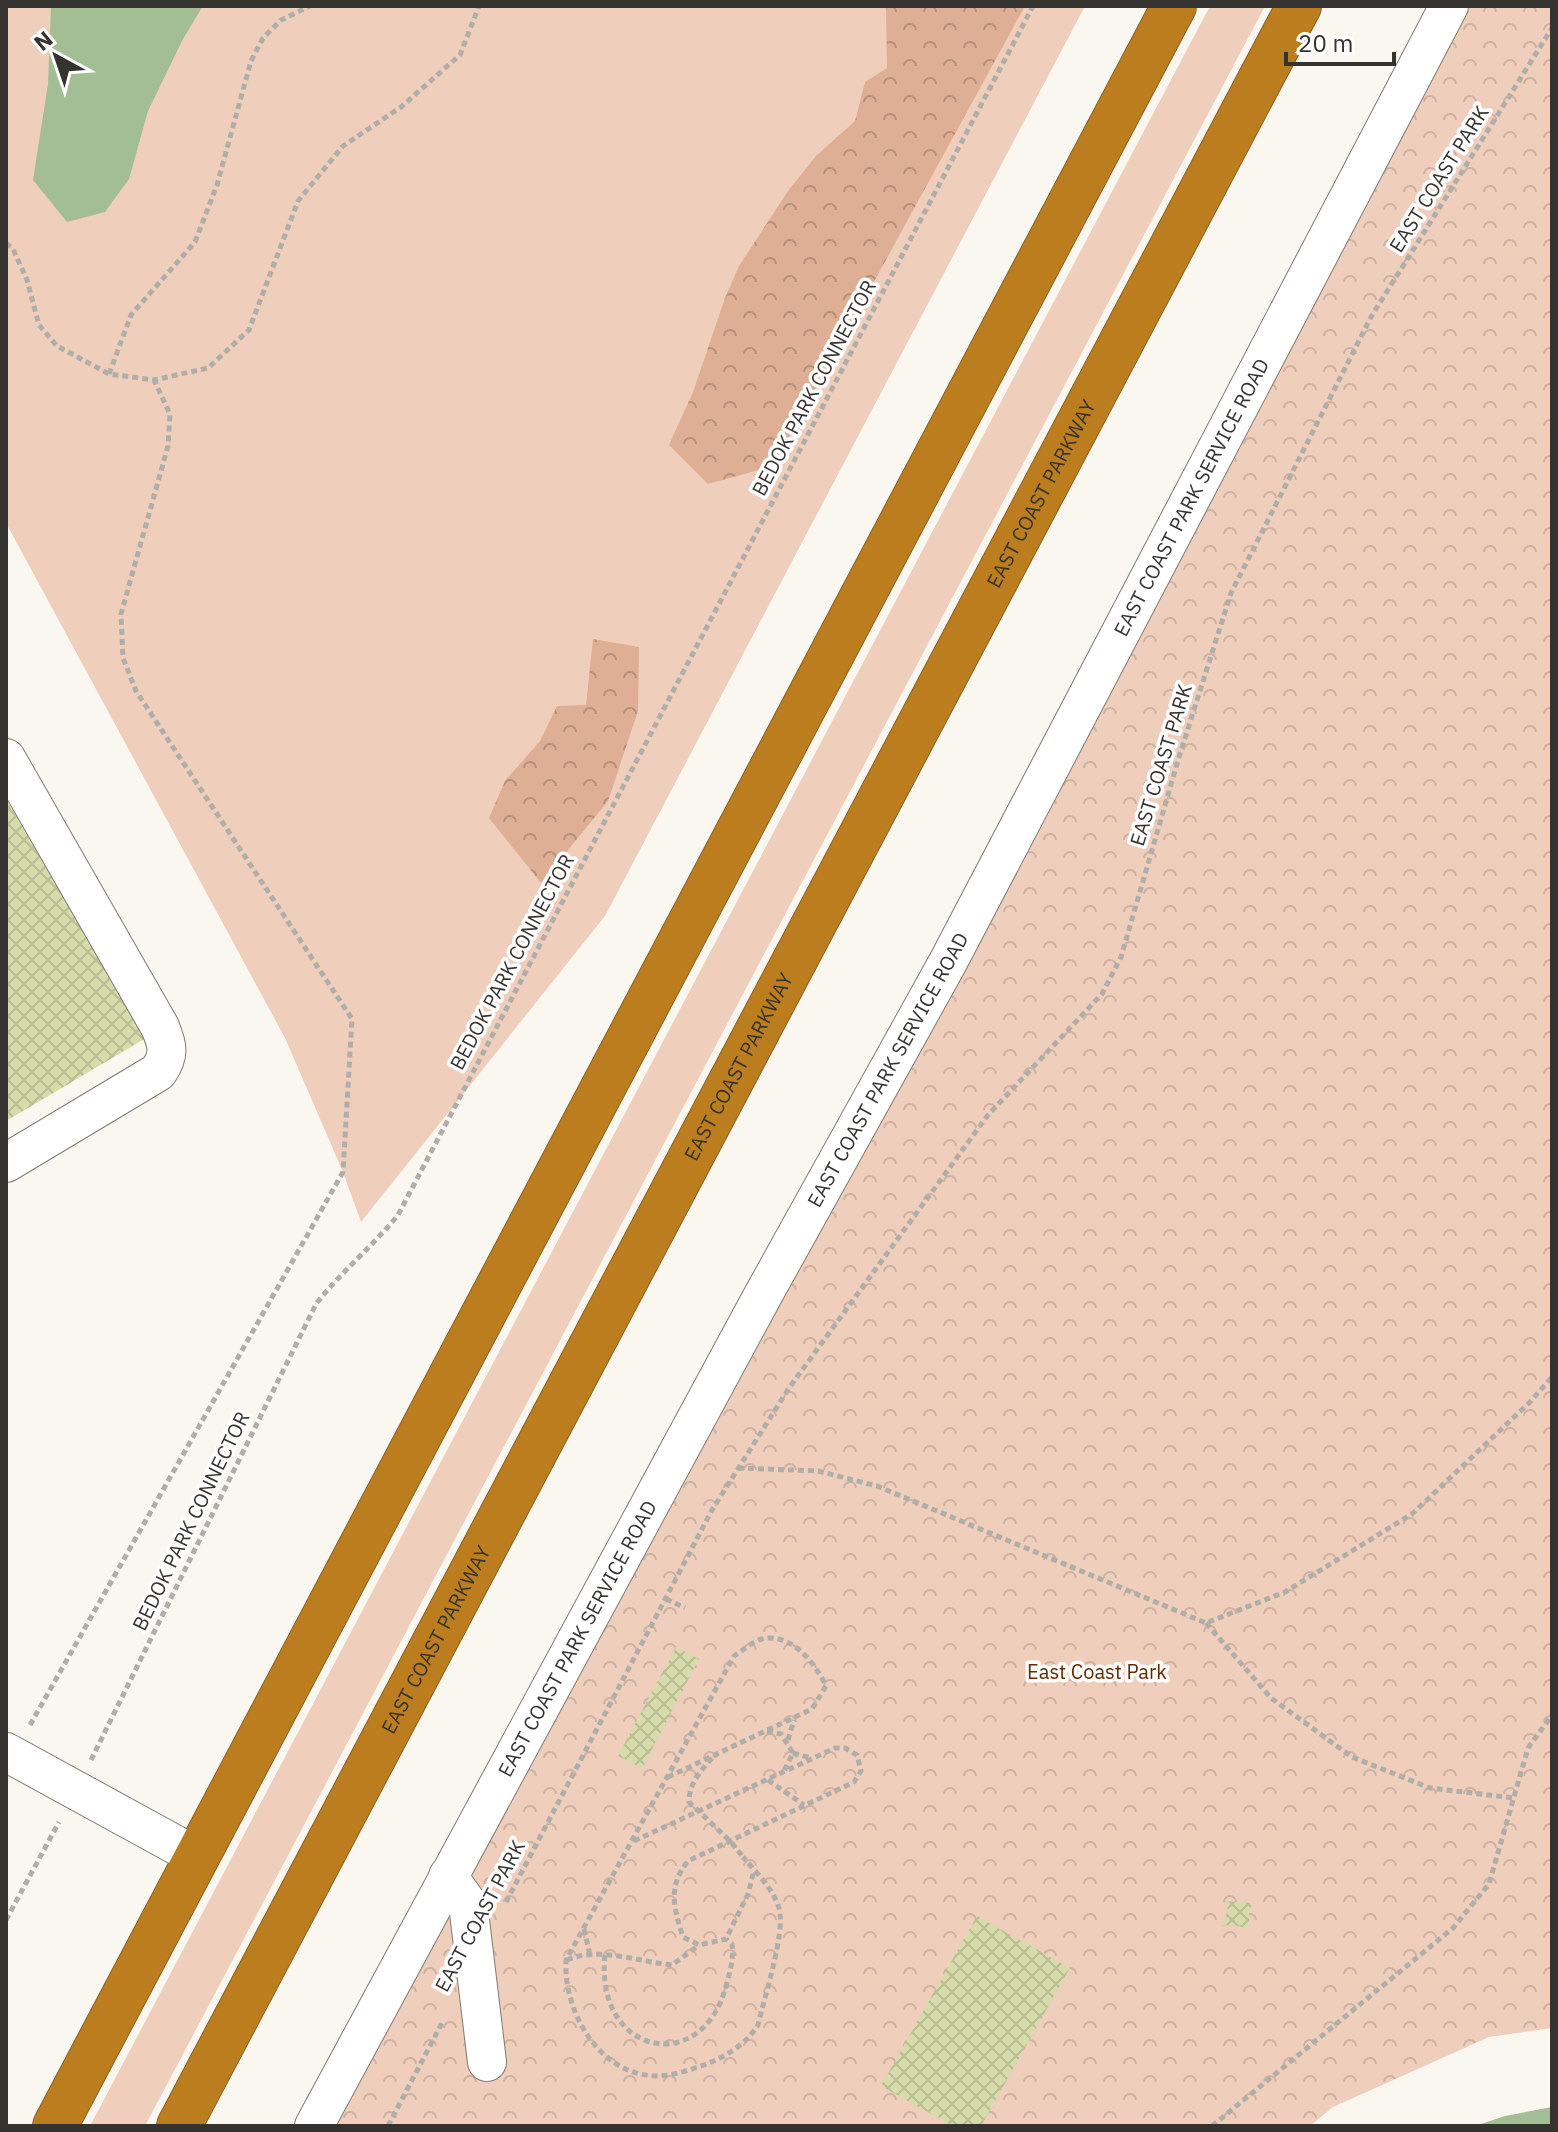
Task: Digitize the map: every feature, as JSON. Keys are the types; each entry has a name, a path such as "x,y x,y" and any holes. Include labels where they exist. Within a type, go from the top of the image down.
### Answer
{"highway":[{"path":"55,2126 1174,6"},
{"name":"EAST COAST PARKWAY","path":"179,2126 1299,6"}],"street":[{"name":"EAST COAST PARK SERVICE ROAD","path":"314,2126 754,1310 948,962 1449,6"},
{"path":"6,758 160,1027 168,1045 168,1059 158,1072 6,1163"},
{"path":"9,1754 196,1856"},
{"path":"448,1876 468,1904 487,2062"}],"path":[{"path":"109,374 131,315 195,242 217,185 251,61 263,38 281,20 310,6"},
{"path":"6,243 13,249 27,280 39,325 57,346 109,374 154,380 208,368 249,330 298,201 343,146 401,107 460,55 479,6"},
{"name":"BEDOK PARK CONNECTOR","path":"6,1920 75,1790 316,1304 398,1215 1033,6"},
{"name":"EAST COAST PARK","path":"504,1906 712,1510 789,1388 988,1115 1102,994 1121,957 1231,593 1371,317 1552,28"},
{"path":"9,1754 343,1172 352,1019 136,691 123,658 121,614 168,446 170,414 154,380"},
{"path":"1206,1623 1285,1592 1412,1514 1530,1402 1552,1377"},
{"path":"737,1468 818,1471 877,1486 1206,1623 1271,1698 1352,1757 1430,1788 1514,1798"},
{"path":"666,1599 685,1608"},
{"path":"668,1777 812,1709 826,1686 817,1666 788,1642 762,1639 734,1656 566,1960 569,1996 581,2028 598,2049 621,2067 655,2076 691,2070 724,2057 749,2038 758,2025 780,1930 779,1910 770,1890 730,1841 689,1802 689,1790 697,1776 716,1755"},
{"path":"1212,2126 1453,1928 1489,1884 1528,1748 1552,1715"},
{"path":"787,1741 795,1717"},
{"path":"767,1731 781,1734 793,1753 812,1759"},
{"path":"631,1843 835,1748 845,1748 857,1755 861,1771 854,1782 688,1861 680,1870 672,1901 683,1937 699,1945"},
{"path":"784,1771 793,1753"},
{"path":"767,1779 804,1805"},
{"path":"726,1939 748,1894 753,1874 743,1857"},
{"path":"584,1929 590,1955"},
{"path":"566,1960 581,1954 605,1955 672,1965 699,1945 726,1939"},
{"path":"605,1955 602,1978 607,2000 618,2023 641,2039 663,2044 686,2041 706,2025 723,1999 734,1957 732,1944 726,1939"},
{"name":"EAST COAST PARK","path":"388,2126 446,2017"}],"green space":[{"path":"6,6 1085,6 605,916 361,1222 343,1172 285,1038 6,523"},
{"path":"886,6 1025,6 773,466 708,484 669,445 693,392 739,266 788,191 816,156 855,121 865,82 887,68"},
{"path":"1210,6 1265,6 145,2126 90,2126"},
{"name":"East Coast Park","path":"1458,6 1552,6 1552,2028 1489,2037 1333,2107 1310,2126 333,2126"},
{"path":"593,639 639,647 638,711 608,801 541,883 489,818 505,781 540,741 557,706 586,705"}],"shaded area":[{"path":"51,6 203,6 183,39 148,111 129,179 105,212 67,222 33,180 48,84"},
{"path":"1552,2107 1552,2126 1475,2126 1505,2116"}],"building":[{"path":"6,799 146,1038 6,1121"},
{"path":"676,1647 699,1659 642,1768 618,1756"},
{"path":"1225,1901 1252,1903 1249,1929 1222,1926 1228,1909"},
{"path":"977,1916 1070,1968 981,2126 953,2126 881,2086"}]}
